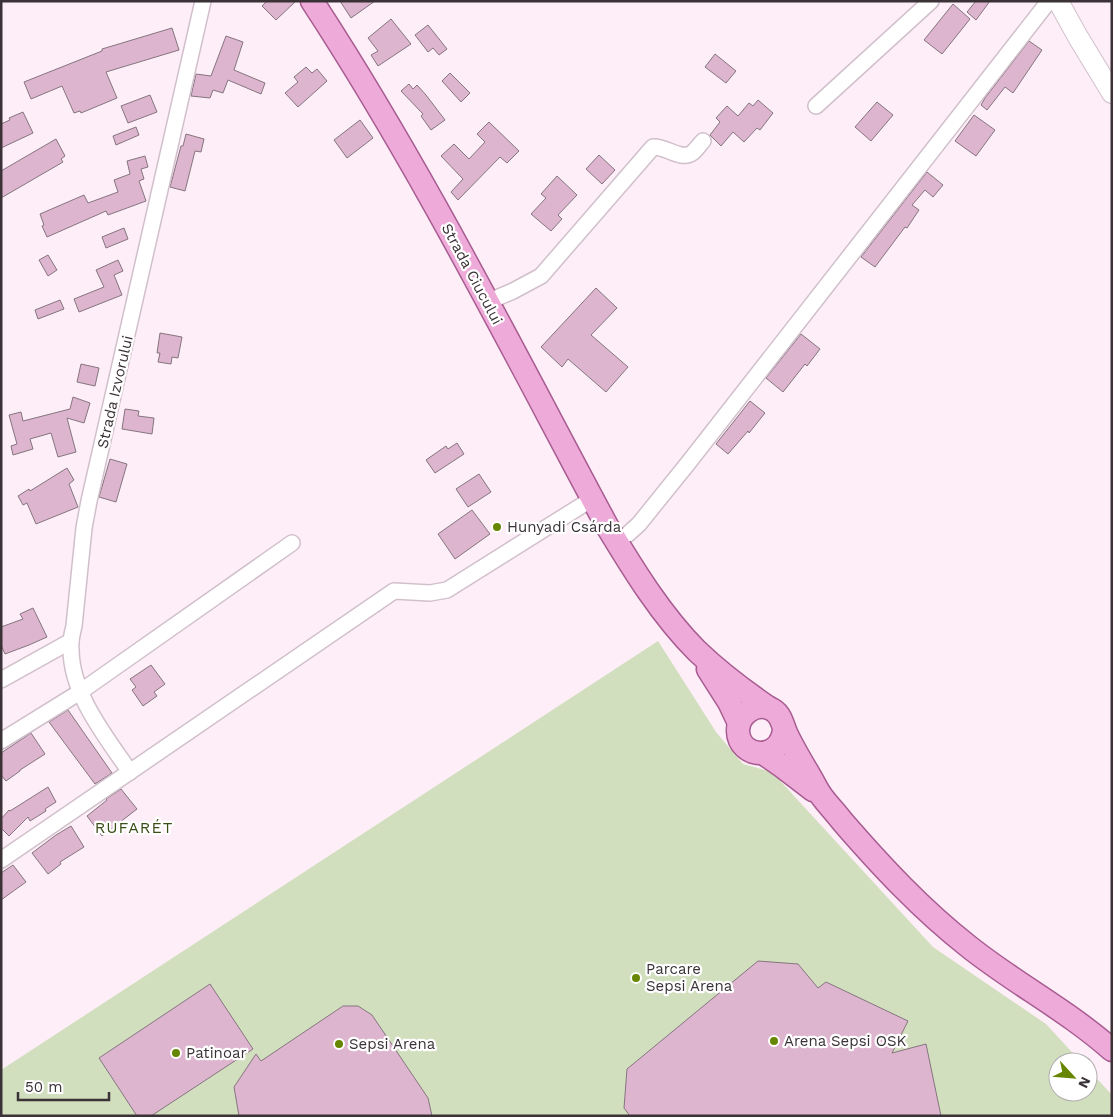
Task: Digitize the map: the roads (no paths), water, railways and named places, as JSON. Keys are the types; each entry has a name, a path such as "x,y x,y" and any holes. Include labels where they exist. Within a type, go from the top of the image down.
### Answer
{"main road":[{"name":"Strada Ciucului","path":"312,1 389,124 454,238 592,499 626,543 655,600 697,651"},
{"path":"1058,1 1112,93"},
{"path":"697,651 741,688 776,712 784,723 784,736 776,747 763,753 749,750 739,738 739,723 748,711 754,708 769,708"},
{"path":"697,651 729,702 739,723"},
{"path":"784,730 822,797 868,851 915,900 934,918 979,954 1081,1024 1112,1050"},
{"path":"763,753 822,797"}],"street":[{"name":"Strada Izvorului","path":"130,772 97,724 80,692 71,660 71,641 86,519 203,1"},
{"path":"816,106 931,1"},
{"path":"626,543 1049,1"},
{"path":"487,302 541,276 653,147 660,146 682,156 687,156 693,153 703,141"},
{"path":"1,860 394,591 430,593 447,590 592,499"},
{"path":"1,741 80,692 292,543"},
{"path":"1,680 71,641"}],"place":[{"name":"Hunyadi Csárda","path":"497,527"},
{"name":"Parcare Sepsi Arena","path":"636,978"},
{"name":"Arena Sepsi OSK","path":"774,1041"},
{"name":"Sepsi Arena","path":"339,1044"},
{"name":"Patinoar","path":"176,1053"}],"district":[{"name":"RUFARÉT","path":"134,827"}]}
